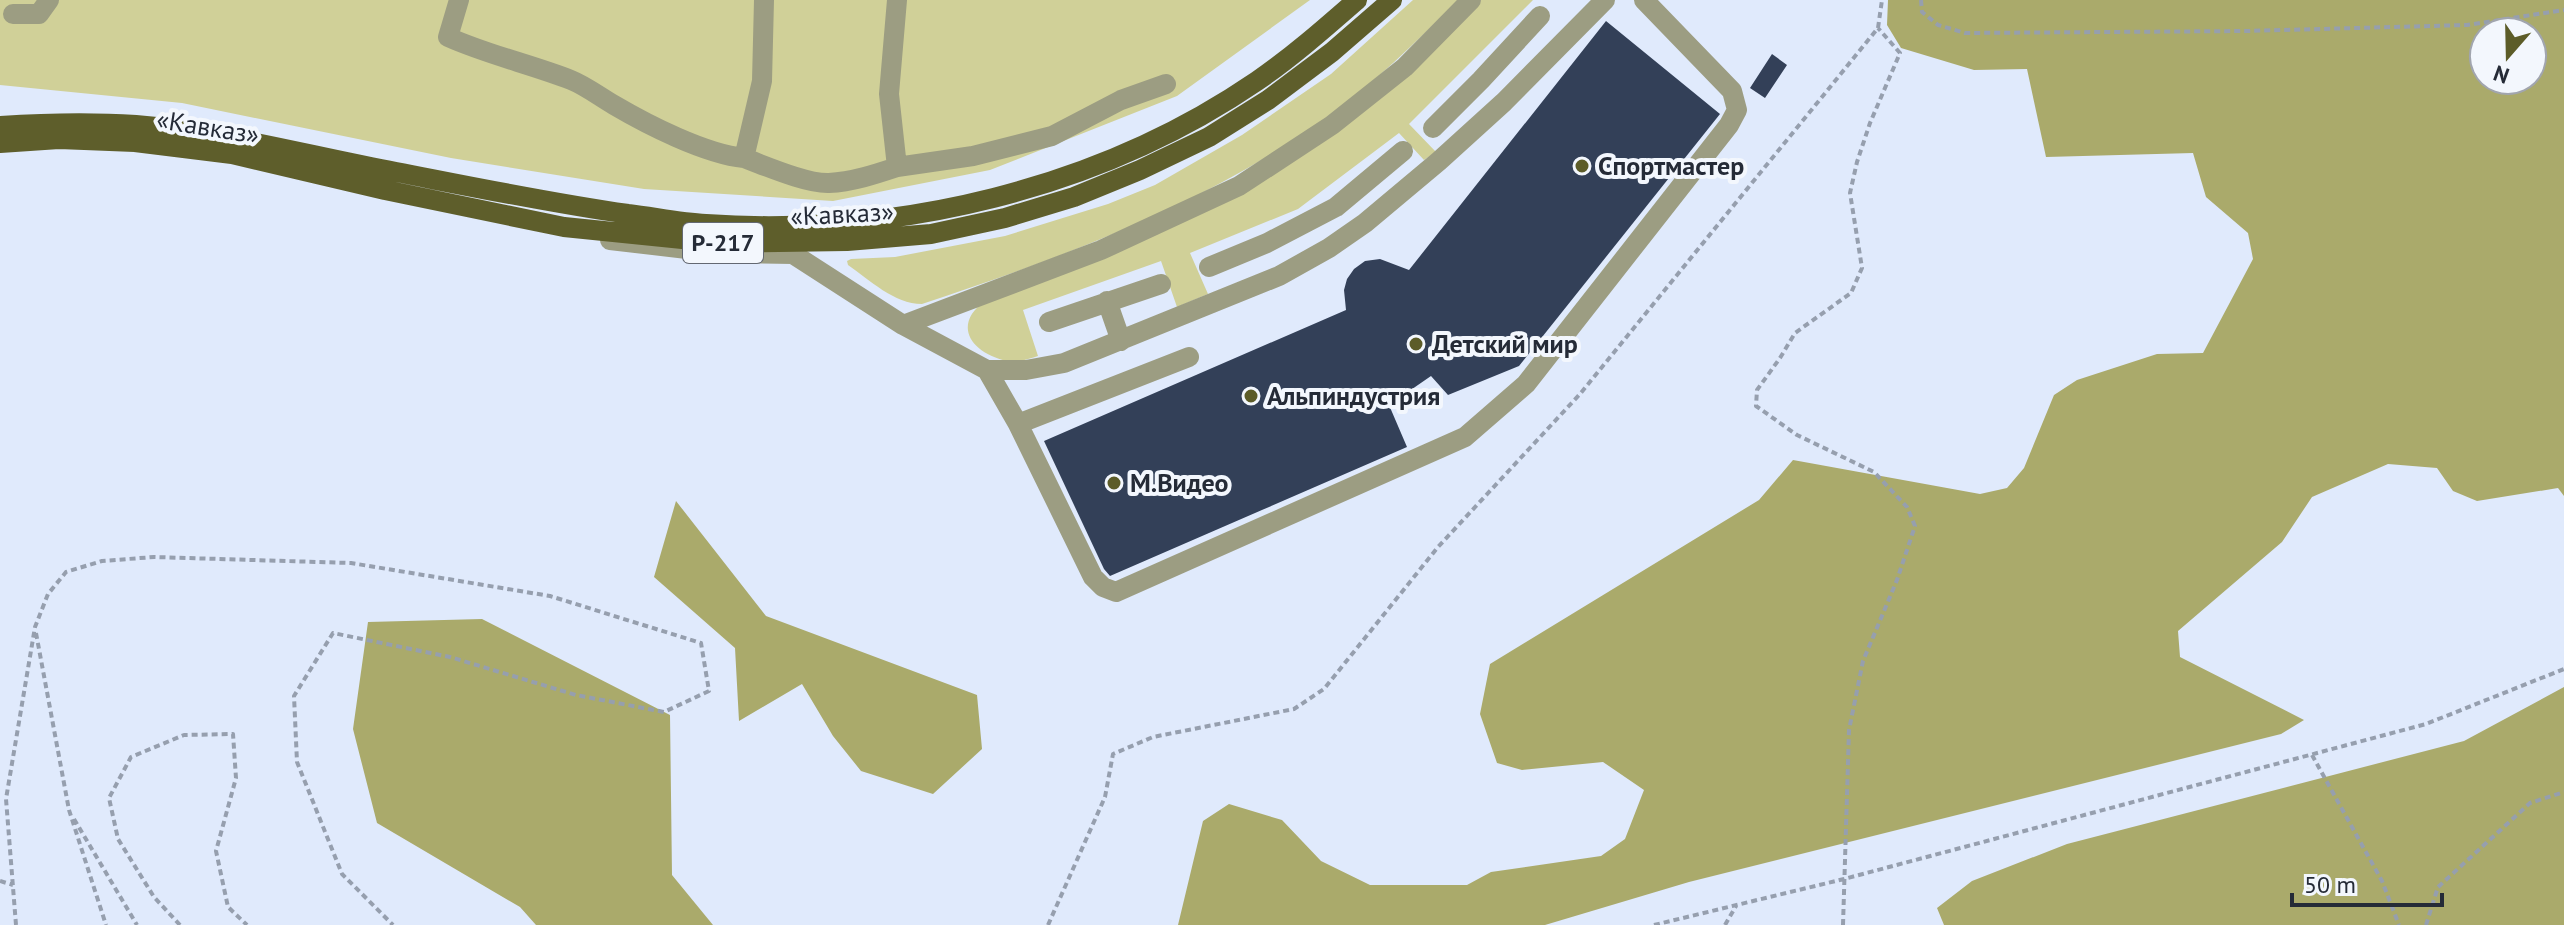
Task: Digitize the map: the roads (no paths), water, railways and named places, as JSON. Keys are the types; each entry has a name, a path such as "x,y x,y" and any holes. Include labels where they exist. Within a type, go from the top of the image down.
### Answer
{"main road":[{"name":"«Кавказ»","path":"0,126 57,123 137,125 232,139 583,207 703,224 766,227 839,225 921,214 998,197 1066,176 1135,148 1196,118 1257,81 1357,0"},
{"name":"«Кавказ»","path":"0,143 59,139 135,142 232,154 564,227 722,243 847,241 931,234 1005,218 1074,197 1209,137 1268,100 1332,52 1392,0"}],"lane":[{"path":"13,14 39,14 49,0"},
{"path":"459,0 448,37 480,52 573,81 618,107 725,156 744,158 827,183 872,176 897,167 973,156 1052,136 1121,100 1166,84"},
{"path":"744,158 762,81 764,0"},
{"path":"897,0 889,94 897,167"},
{"path":"903,325 1101,250 1239,186 1332,125 1381,87 1471,0"},
{"path":"564,227 597,238 661,248 793,254 903,325 987,370 1026,370 1064,363 1279,276 1329,248 1365,223 1504,102 1605,0"},
{"path":"987,370 1018,424 1093,577 1103,587 1116,592 1465,437 1526,384 1729,125 1737,110 1732,91 1644,0"},
{"path":"1433,128 1540,16"},
{"path":"1481,80 1504,102"},
{"path":"1209,267 1267,243 1336,207 1403,151"},
{"path":"1267,243 1279,276"},
{"path":"1049,322 1161,284"},
{"path":"1107,301 1121,341"},
{"path":"1018,424 1189,357"}],"place":[{"name":"Спортмастер","path":"1582,166"},
{"name":"Детский мир","path":"1416,344"},
{"name":"Альпиндустрия","path":"1251,396"},
{"name":"М.Видео","path":"1114,483"}]}
